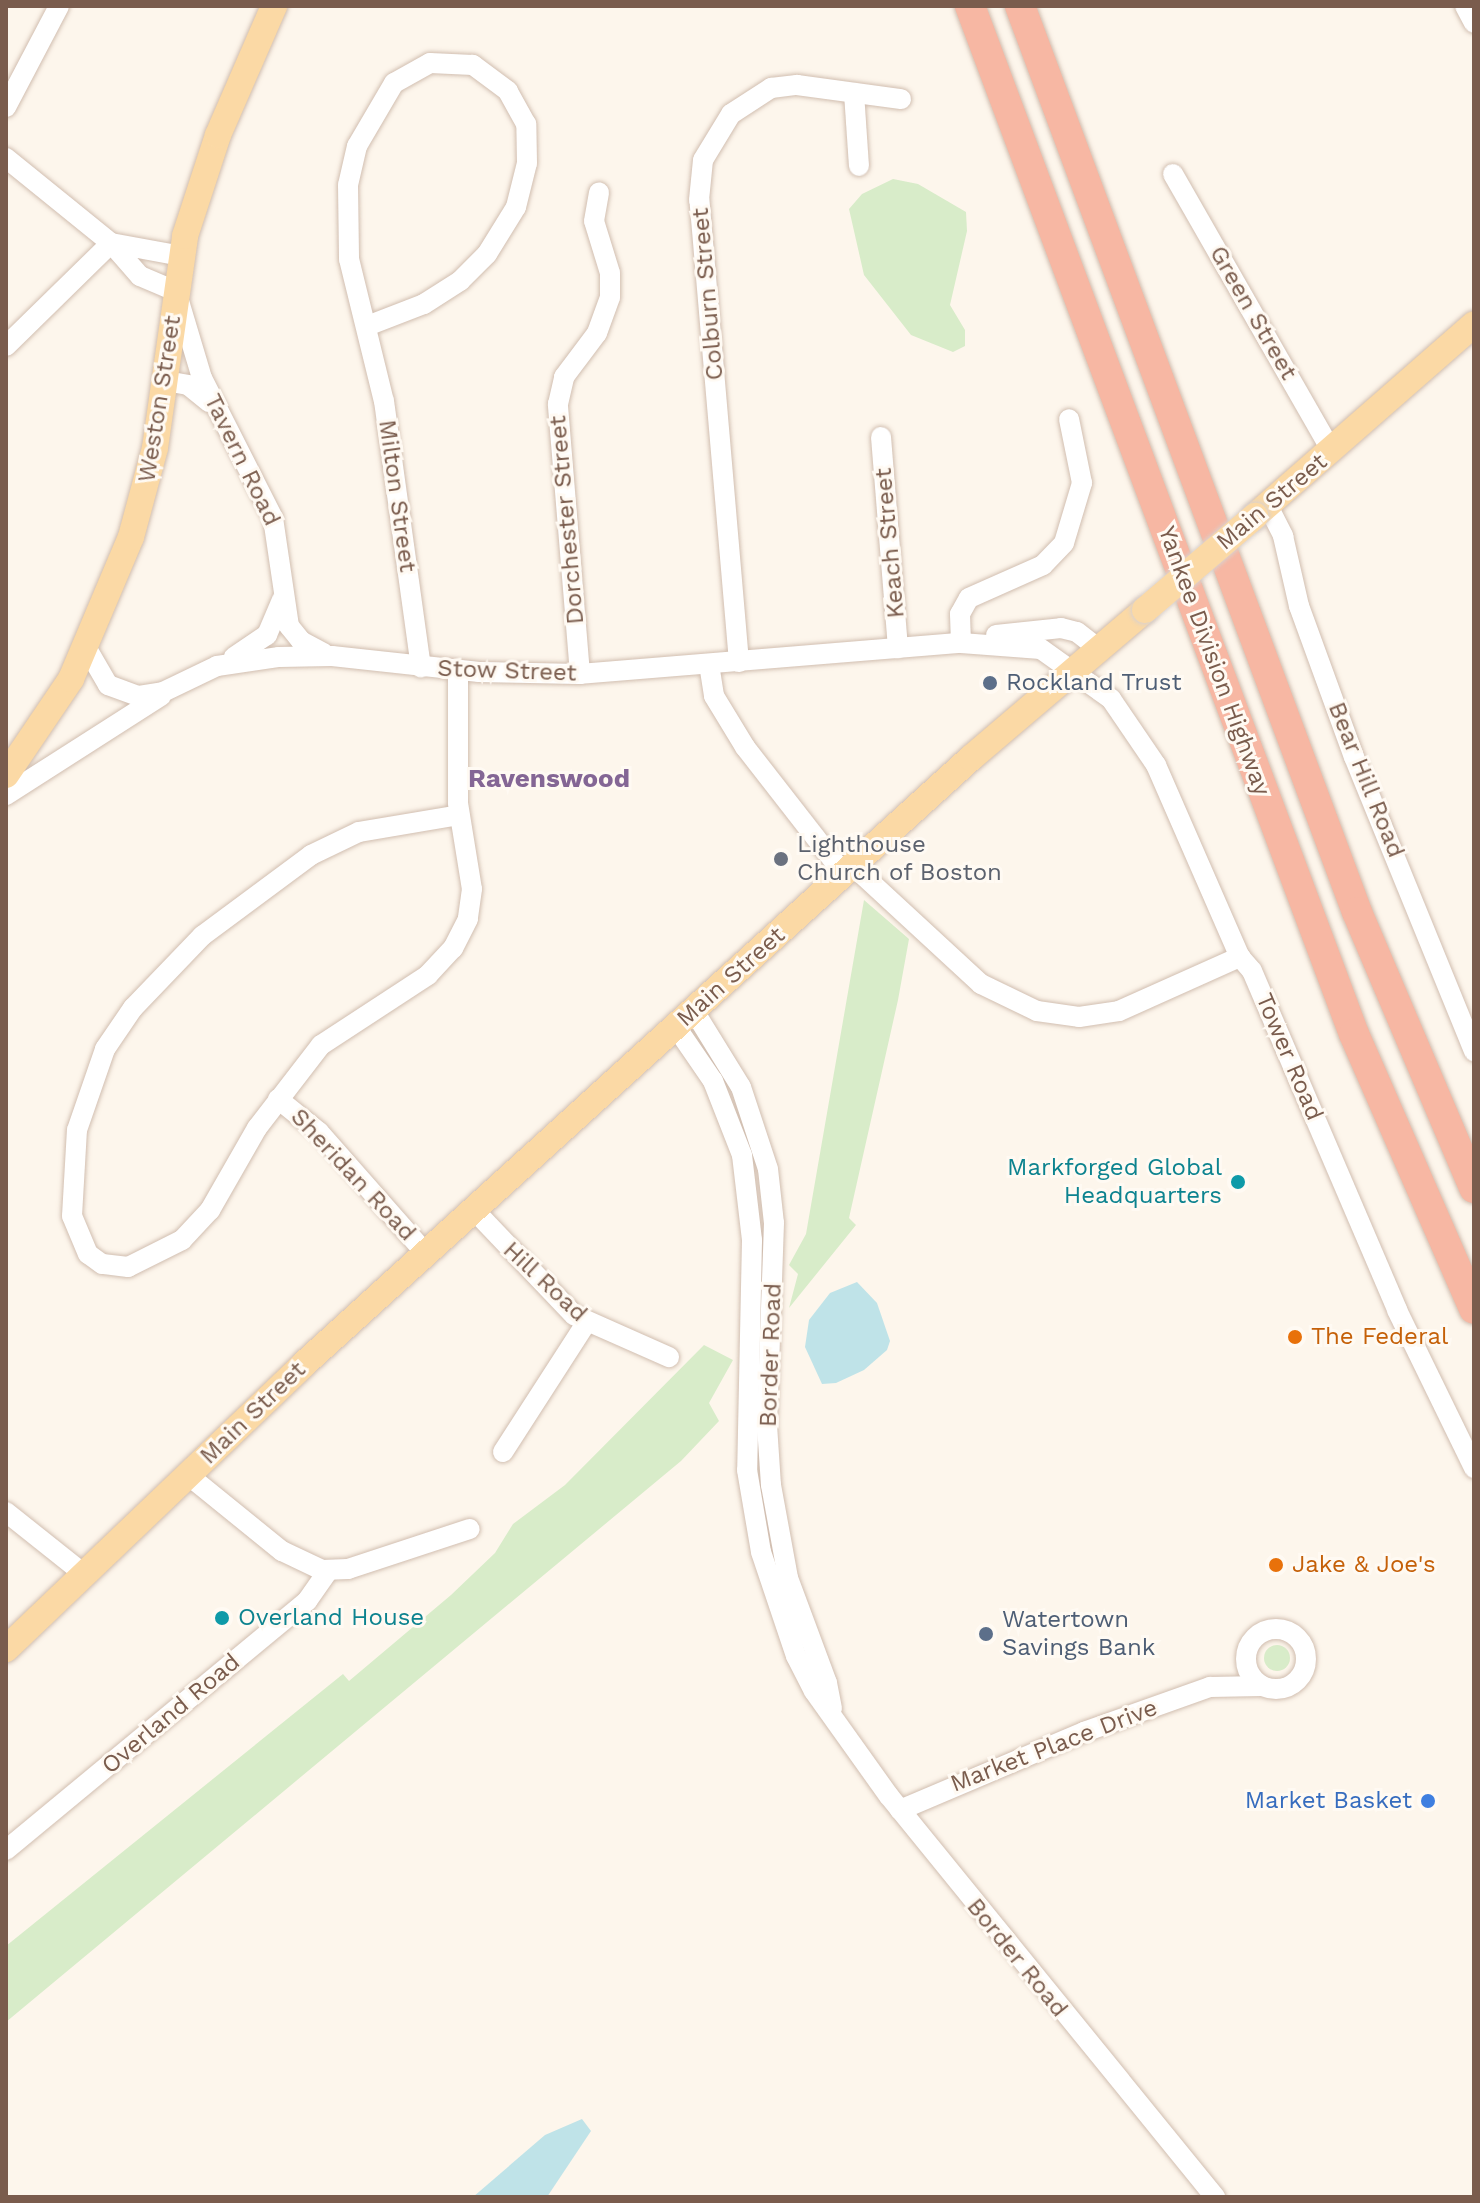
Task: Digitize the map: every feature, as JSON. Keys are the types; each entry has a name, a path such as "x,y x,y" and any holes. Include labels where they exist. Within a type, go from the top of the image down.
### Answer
{"highway":[{"name":"Yankee Division Highway","path":"1020,6 1357,912 1474,1188"},
{"name":"Yankee Division Highway","path":"970,13 1354,1034 1474,1309"}],"main road":[{"name":"Weston Street","path":"6,775 48,718 86,647 142,504 166,381 181,256 218,135 274,6"},
{"name":"Main Street","path":"6,1649 426,1254 849,870 1070,674 1332,452 1474,324"}],"street":[{"path":"6,107 59,6"},
{"path":"1465,6 1474,23"},
{"name":"Milton Street","path":"367,326 424,304 460,281 487,254 516,207 527,163 526,124 508,91 473,65 442,61 401,76 379,103 357,146 349,172 346,233 385,409 421,667"},
{"name":"Colburn Street","path":"739,662 699,200 700,169 719,130 754,95 789,85 901,99"},
{"path":"854,93 859,166"},
{"path":"6,158 111,243 140,276 176,291"},
{"name":"Green Street","path":"1173,174 1332,452"},
{"name":"Dorchester Street","path":"580,674 558,404 564,377 597,333 609,302 610,273 593,215 599,192"},
{"path":"111,243 181,256"},
{"path":"6,346 111,243"},
{"name":"Tavern Road","path":"176,291 197,365 273,518 282,600 296,637 332,656"},
{"path":"166,381 192,387 222,417"},
{"path":"961,643 960,614 969,598 1043,565 1064,543 1082,483 1069,419"},
{"name":"Keach Street","path":"881,437 898,648"},
{"name":"Bear Hill Road","path":"1262,511 1283,536 1303,618 1357,767 1474,1051"},
{"path":"205,670 262,641 282,600"},
{"name":"Stow Street","path":"86,647 96,672 117,691 144,696 177,685 205,670 253,659 332,656 458,671 580,674 961,643 1049,628 1077,632 1099,649"},
{"name":"Stow Street","path":"961,643 1035,646 1070,674"},
{"path":"709,664 716,700 771,781 849,870 981,984 1008,1001 1046,1013 1079,1017 1119,1011 1240,957"},
{"path":"458,671 459,815 471,900 453,948 428,975 333,1034 278,1099 210,1210 174,1246 122,1267 102,1264 84,1250 72,1216 77,1130 105,1049 133,1008 202,936 311,855 359,832 459,815"},
{"name":"Tower Road","path":"1070,674 1111,699 1148,751 1240,957 1252,971 1391,1297 1474,1468"},
{"path":"6,795 177,685"},
{"name":"Border Road","path":"685,1019 741,1087 768,1169 775,1261 767,1425 771,1485 788,1578 832,1709 900,1810 1215,2197"},
{"name":"Sheridan Road","path":"278,1099 319,1132 426,1254"},
{"name":"Hill Road","path":"474,1210 559,1301 586,1323 669,1357"},
{"path":"503,1452 586,1323"},
{"path":"188,1475 282,1551 328,1571 470,1529"},
{"path":"6,1512 84,1574"},
{"name":"Overland Road","path":"10,1839 307,1601 328,1571"},
{"path":"1270,1629 1291,1632 1304,1648 1306,1663 1293,1684 1275,1689 1262,1686 1251,1676 1247,1654 1253,1640 1270,1629"},
{"name":"Market Place Drive","path":"1210,1687 1247,1654"},
{"name":"Market Place Drive","path":"900,1810 1084,1732 1210,1687 1262,1686"}],"green space":[{"path":"893,179 918,184 966,212 967,231 950,305 965,330 965,346 953,352 911,335 864,275 849,209 862,194"},
{"path":"864,900 909,939 898,1000 849,1218 856,1225 789,1308 798,1274 789,1265 806,1234"},
{"path":"704,1345 733,1360 709,1403 719,1421 681,1461 6,2022 6,1946 343,1674 349,1681 451,1595 495,1553 513,1524 565,1485"},
{"path":"1277,1645 1286,1649 1290,1658 1286,1667 1277,1671 1268,1667 1264,1658 1268,1649"}],"water":[{"path":"857,1282 877,1303 890,1341 887,1350 864,1370 836,1383 822,1384 805,1347 809,1320 830,1293"},
{"path":"582,2119 591,2131 547,2197 473,2197 545,2135"}],"place":[{"name":"Rockland Trust","path":"990,683"},
{"name":"Lighthouse Church of Boston","path":"781,859"},
{"name":"Markforged Global Headquarters","path":"1238,1182"},
{"name":"The Federal","path":"1295,1337"},
{"name":"Jake & Joe's","path":"1276,1565"},
{"name":"Overland House","path":"222,1618"},
{"name":"Watertown Savings Bank","path":"986,1634"},
{"name":"Market Basket","path":"1428,1801"}],"district":[{"name":"Ravenswood","path":"549,779"}]}
